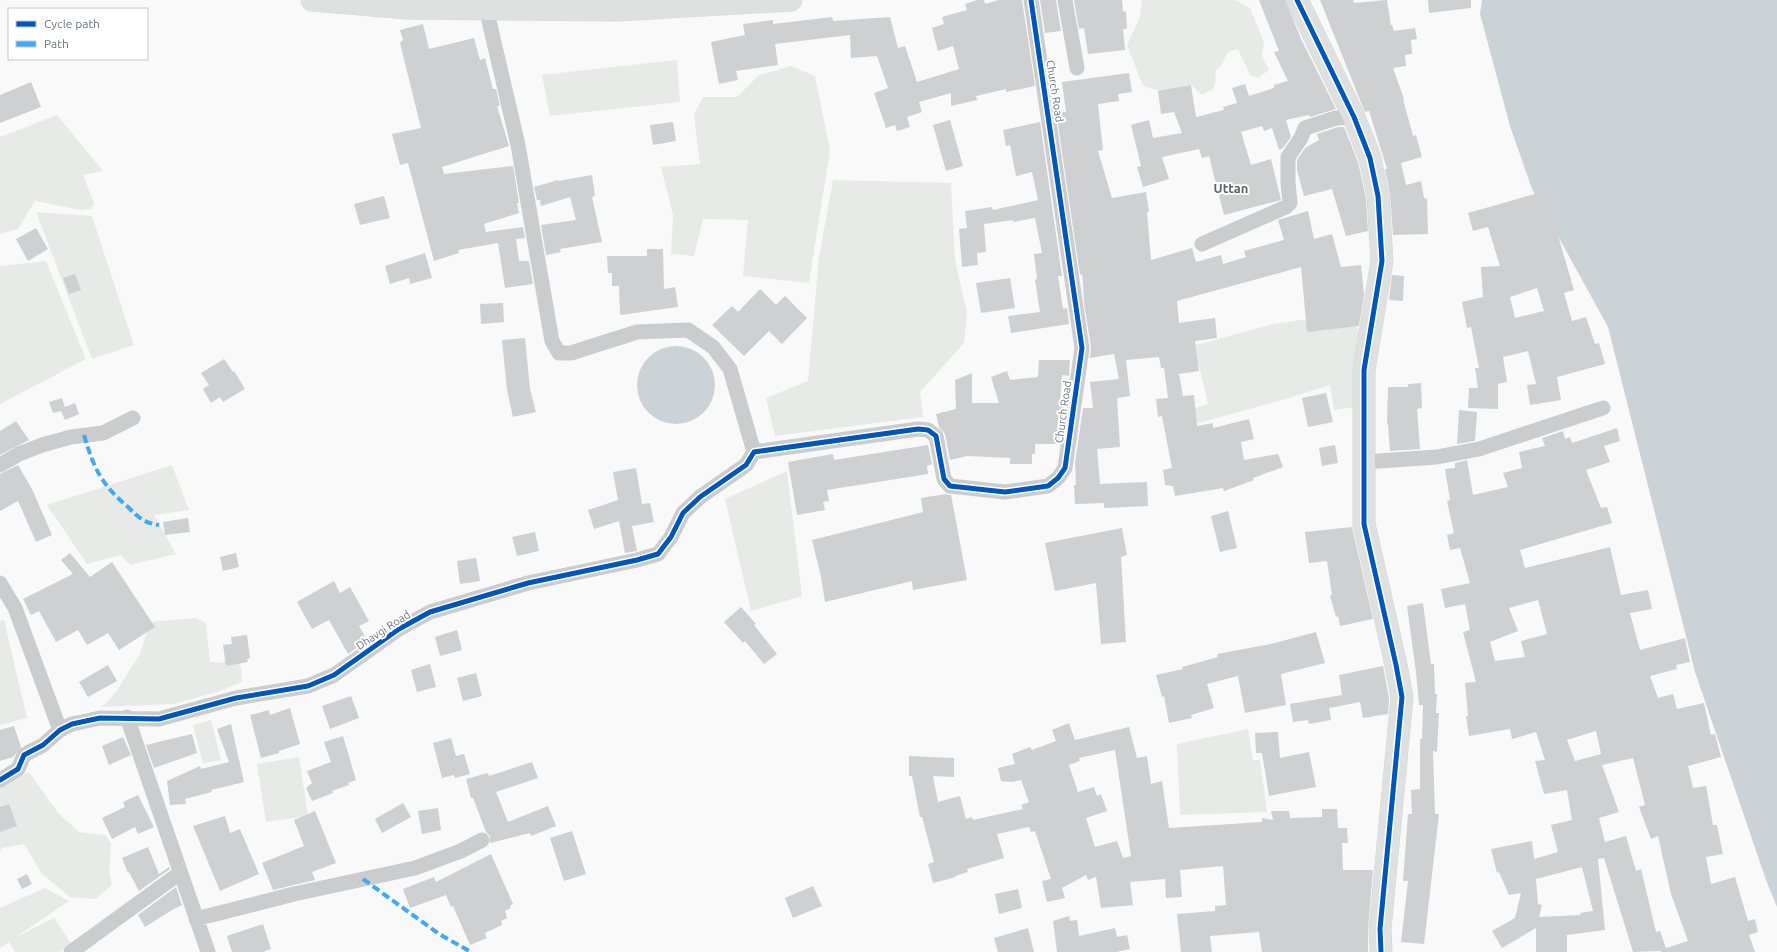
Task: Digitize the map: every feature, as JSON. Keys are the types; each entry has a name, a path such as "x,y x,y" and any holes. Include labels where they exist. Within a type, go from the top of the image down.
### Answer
{"street":[{"path":"312,0 407,8 617,10 702,3 791,0"},
{"name":"Church Road","path":"754,452 918,429 928,430 936,436 944,479 950,486 1005,492 1048,486 1058,478 1065,468 1082,348 1031,0"},
{"path":"1065,0 1076,68"},
{"path":"1297,0 1354,117 1370,158 1378,196 1382,261 1364,370 1364,524 1402,697 1380,929 1380,952"},
{"path":"486,8 518,145 552,340 559,353 571,353 636,332 688,330 713,347 730,369 754,452"},
{"path":"1202,244 1286,207 1290,203 1288,157 1301,138 1305,128 1336,118 1354,117"},
{"path":"1364,462 1437,456 1479,449 1604,408"},
{"path":"0,465 19,454 42,445 71,437 103,433 132,418"},
{"name":"Dhavgi Road","path":"0,780 18,769 24,755 43,745 60,730 72,724 100,718 159,718 236,698 308,686 334,675 399,629 430,612 528,583 637,560 658,554 671,537 683,513 700,497 746,465 754,452"},
{"path":"0,583 16,608 60,730"},
{"path":"127,717 208,952"},
{"path":"196,919 294,894 415,868 461,851 482,840"},
{"path":"71,952 180,873"}],"shaded area":[{"path":"1142,0 1235,0 1250,8 1264,42 1262,56 1269,70 1258,78 1250,75 1238,49 1228,52 1221,66 1215,71 1216,80 1213,89 1202,95 1191,85 1163,92 1143,86 1127,45 1140,17"},
{"path":"1482,0 1777,0 1777,907 1766,880 1695,672 1608,327 1532,189 1510,126 1480,14"},
{"path":"677,60 680,102 550,116 542,75"},
{"path":"791,66 815,76 830,150 809,283 743,276 748,220 703,219 694,256 671,254 673,215 661,167 700,164 694,115 703,97 737,97 759,75"},
{"path":"57,115 103,171 83,175 94,203 91,209 81,210 35,201 18,229 0,234 0,137"},
{"path":"833,180 951,183 955,260 967,313 964,343 920,392 923,417 775,436 766,398 808,381 819,257"},
{"path":"36,212 92,216 134,345 92,359"},
{"path":"46,261 86,359 0,404 0,266"},
{"path":"1316,318 1351,320 1361,333 1355,407 1334,410 1330,385 1177,429 1174,415 1208,404 1196,353 1196,345 1273,324"},
{"path":"676,346 691,349 704,357 712,370 715,385 712,400 704,413 691,421 676,424 661,421 648,413 640,400 637,385 640,370 648,357 661,349"},
{"path":"172,465 189,510 154,515 176,554 130,565 121,555 87,564 47,505"},
{"path":"787,471 802,596 751,611 725,499"},
{"path":"196,618 206,623 210,662 221,663 235,657 241,667 242,682 217,692 173,704 102,707 116,692 140,654 150,622"},
{"path":"4,620 27,718 0,725 0,621"},
{"path":"211,720 221,760 203,763 193,725"},
{"path":"1248,729 1253,760 1260,760 1267,812 1180,815 1177,744"},
{"path":"299,757 308,816 266,822 257,764"},
{"path":"29,772 58,813 79,832 105,835 111,843 109,872 112,885 95,899 70,897 42,874 24,844 2,848 0,852 0,787"},
{"path":"45,888 69,901 16,937 54,918 72,945 59,952 15,952 9,942 0,948 0,908"}],"building":[{"path":"977,0 984,0 985,4 999,0 1022,0 1035,86 1006,92 1006,89 976,96 977,100 951,106 951,93 919,102 922,112 907,117 910,127 897,131 895,125 886,128 874,93 888,88 877,56 851,58 850,35 775,44 778,65 736,71 738,80 719,84 711,42 745,35 743,24 773,20 773,24 832,17 833,21 890,17 898,48 905,46 917,82 959,69 953,46 938,51 932,28 944,24 942,17 967,10 965,4"},
{"path":"1040,0 1056,0 1061,31 1045,33"},
{"path":"1074,0 1122,0 1123,12 1126,11 1127,29 1123,29 1125,50 1088,54 1084,28 1079,29"},
{"path":"1259,0 1285,0 1302,41 1336,109 1310,117 1309,115 1286,120 1291,137 1283,148 1279,150 1272,128 1264,131 1262,126 1241,132 1251,165 1271,159 1281,200 1224,215 1209,156 1202,158 1199,149 1162,157 1169,179 1143,187 1137,167 1141,166 1131,125 1149,120 1153,138 1182,133 1174,112 1161,114 1158,91 1191,85 1196,117 1224,110 1223,107 1237,103 1232,88 1245,84 1249,96 1274,88 1274,85 1288,81 1274,52 1279,51"},
{"path":"1320,0 1353,0 1354,3 1387,0 1391,25 1394,31 1415,28 1417,39 1411,40 1412,54 1405,55 1406,66 1393,68 1404,99 1413,136 1416,135 1422,157 1401,163 1406,185 1421,181 1424,198 1427,199 1428,234 1393,235 1390,195 1385,169 1387,169 1369,111 1365,112"},
{"path":"1428,0 1471,0 1471,8 1429,13"},
{"path":"423,24 429,49 474,38 480,60 485,58 493,89 496,89 500,106 497,106 509,146 442,167 444,174 513,166 519,203 517,203 519,213 484,224 486,232 523,227 525,238 516,239 519,261 529,261 533,284 505,288 498,243 458,250 459,253 434,261 408,163 400,165 392,134 421,128 400,43 403,40 400,30"},
{"path":"1129,73 1132,92 1118,94 1119,101 1098,104 1103,150 1098,151 1112,198 1146,192 1149,212 1147,212 1151,260 1192,248 1196,262 1221,255 1223,264 1246,257 1244,251 1284,240 1278,220 1308,211 1314,239 1332,234 1341,267 1361,265 1364,295 1359,326 1307,332 1301,267 1177,301 1179,323 1215,318 1217,338 1195,341 1199,371 1179,374 1183,396 1194,395 1197,426 1213,423 1213,428 1249,419 1254,439 1241,442 1244,460 1278,454 1283,467 1224,491 1223,488 1175,496 1173,486 1165,485 1163,470 1172,468 1162,416 1158,417 1156,399 1168,398 1164,368 1161,368 1159,357 1126,360 1130,396 1117,398 1120,447 1097,449 1100,484 1147,482 1148,506 1104,508 1104,503 1075,504 1075,463 1083,408 1093,408 1090,382 1119,379 1114,354 1090,358 1091,347 1084,303 1082,274 1080,275 1057,118 1061,117 1060,112 1066,112 1062,82"},
{"path":"31,82 41,107 0,123 0,95"},
{"path":"950,120 963,166 946,171 933,125"},
{"path":"673,122 676,141 653,145 650,125"},
{"path":"1040,122 1062,276 1058,276 1063,309 1067,308 1069,324 1011,333 1008,316 1040,312 1035,280 1037,279 1034,254 1042,253 1035,218 1013,222 1013,220 984,224 986,252 977,253 978,265 962,267 959,229 967,228 965,211 992,207 993,210 1038,200 1032,172 1016,176 1010,145 1006,146 1003,130"},
{"path":"1338,127 1344,127 1358,162 1366,198 1368,231 1346,236 1332,189 1304,196 1297,170 1297,160 1305,148 1319,140 1317,134"},
{"path":"592,175 595,196 592,197 602,242 560,249 561,252 546,255 541,225 576,220 570,197 541,206 540,200 537,200 534,187 558,180"},
{"path":"1545,191 1574,290 1564,293 1572,321 1586,317 1595,344 1599,343 1605,364 1557,377 1561,400 1530,405 1527,385 1536,384 1528,351 1503,357 1507,382 1498,384 1498,409 1468,408 1469,388 1478,388 1475,368 1479,368 1471,327 1467,328 1462,302 1483,297 1481,267 1500,266 1488,227 1473,231 1468,213","holes":["1537,288 1544,311 1515,318 1510,297"]},
{"path":"384,196 390,218 360,225 354,204"},
{"path":"36,228 48,249 28,261 16,239"},
{"path":"647,249 663,249 664,289 675,287 678,307 620,315 619,286 612,286 612,273 608,273 607,256 647,256"},
{"path":"425,253 432,278 410,284 409,278 390,284 385,266"},
{"path":"75,274 81,290 69,294 63,278"},
{"path":"1392,275 1404,276 1403,301 1389,300"},
{"path":"1010,278 1015,308 981,313 976,283"},
{"path":"760,289 776,305 785,296 807,318 782,344 769,331 744,356 712,325 732,306 738,312"},
{"path":"503,303 504,322 481,324 480,304"},
{"path":"525,338 530,389 536,412 513,417 507,390 502,340"},
{"path":"224,359 233,372 234,371 245,389 223,402 220,397 211,403 203,389 209,385 201,373"},
{"path":"1039,360 1070,360 1069,376 1062,375 1060,402 1065,403 1059,444 1035,444 1035,454 1032,454 1032,464 1010,464 1010,458 967,456 950,460 945,434 939,427 936,414 956,409 955,380 972,373 972,403 999,403 991,377 1007,371 1010,380 1038,377"},
{"path":"1421,383 1422,408 1417,409 1420,449 1390,451 1387,424 1388,387 1408,387 1408,384"},
{"path":"1326,393 1333,422 1308,427 1302,398"},
{"path":"62,398 65,407 75,403 79,414 65,420 61,411 53,413 49,402"},
{"path":"1459,410 1477,412 1475,441 1457,444"},
{"path":"16,421 29,440 0,455 0,431"},
{"path":"1617,428 1620,441 1604,446 1610,462 1586,470 1601,508 1607,507 1612,523 1520,550 1525,568 1610,547 1621,595 1648,590 1652,609 1630,613 1640,650 1685,638 1690,662 1676,665 1677,669 1650,676 1658,698 1673,694 1677,709 1704,703 1711,735 1715,734 1721,757 1688,766 1693,788 1706,786 1713,825 1717,825 1723,854 1706,857 1711,884 1735,877 1748,921 1755,919 1758,932 1749,935 1755,952 1633,952 1604,858 1598,859 1605,930 1567,935 1567,952 1536,952 1536,928 1502,948 1492,931 1515,918 1521,893 1509,895 1499,872 1497,873 1491,849 1532,841 1534,859 1558,852 1551,825 1572,820 1567,790 1544,794 1535,761 1545,760 1536,732 1512,739 1510,729 1469,736 1466,716 1468,716 1465,683 1476,682 1463,632 1470,630 1465,604 1445,608 1441,589 1470,583 1460,548 1450,550 1447,535 1454,533 1447,501 1450,500 1445,469 1455,468 1455,463 1467,460 1473,495 1508,487 1503,473 1522,468 1519,452 1545,446 1542,438 1563,431 1565,439 1570,437 1572,443","holes":["1538,600 1547,634 1521,641 1525,657 1495,661 1490,642 1518,631 1509,608","1596,731 1601,754 1575,761 1567,740","1633,758 1645,805 1639,807 1651,839 1658,836 1671,894 1688,941 1666,948 1660,931 1656,932 1641,869 1636,871 1626,836 1605,842 1599,818 1619,812 1602,765","1582,867 1593,911 1580,913 1581,915 1539,917 1542,905 1538,904 1536,879"]},
{"path":"928,445 932,464 927,466 928,474 827,490 829,501 823,502 825,510 797,515 788,462 833,454 834,460"},
{"path":"1335,445 1338,463 1322,466 1319,448"},
{"path":"18,465 32,489 52,535 36,542 18,501 0,511 0,474"},
{"path":"636,468 642,504 650,503 654,522 632,526 637,551 625,553 619,521 594,529 588,510 618,500 613,472"},
{"path":"946,494 951,495 967,580 913,590 912,581 825,602 821,577 812,540 923,512 921,498"},
{"path":"1228,511 1237,548 1220,552 1211,516"},
{"path":"188,518 190,532 165,535 163,522"},
{"path":"1352,527 1373,619 1340,626 1338,616 1336,617 1330,596 1332,595 1327,561 1309,563 1305,532"},
{"path":"1122,528 1127,555 1121,557 1126,642 1101,644 1096,583 1055,591 1045,543"},
{"path":"535,532 539,551 517,556 512,537"},
{"path":"70,553 90,577 112,562 155,627 119,650 108,633 87,645 78,630 56,642 39,611 31,615 23,599 73,574 61,560"},
{"path":"236,553 239,567 223,571 220,557"},
{"path":"476,558 480,581 460,584 457,561"},
{"path":"334,581 340,593 350,587 369,621 359,626 367,640 348,654 329,620 312,629 297,602"},
{"path":"1423,603 1431,664 1434,664 1435,694 1437,694 1436,713 1439,713 1437,752 1433,751 1435,814 1439,814 1424,944 1401,942 1408,881 1403,881 1408,814 1412,814 1411,790 1420,789 1420,739 1422,739 1423,705 1419,705 1407,606"},
{"path":"741,607 756,624 754,625 777,654 764,664 745,641 743,643 724,622"},
{"path":"457,630 462,650 440,656 435,637"},
{"path":"1316,632 1325,663 1281,674 1286,705 1245,713 1238,676 1207,684 1214,708 1191,715 1192,718 1169,723 1164,696 1162,697 1156,675 1183,669 1182,667 1218,657 1217,654 1271,644"},
{"path":"247,635 250,658 247,659 248,662 226,666 223,645 232,644 231,637"},
{"path":"430,664 436,687 417,692 411,670"},
{"path":"108,665 117,681 88,697 79,682"},
{"path":"1383,666 1389,698 1388,714 1363,718 1360,702 1329,708 1331,720 1309,724 1308,720 1293,722 1290,704 1342,695 1339,675"},
{"path":"476,673 482,696 463,701 457,678"},
{"path":"351,696 359,718 330,729 322,706"},
{"path":"290,708 300,744 279,751 279,753 261,758 250,715 269,710 270,715"},
{"path":"1069,723 1075,740 1129,727 1137,758 1147,756 1151,784 1162,781 1169,828 1262,822 1262,818 1273,820 1271,811 1289,811 1290,818 1322,817 1322,809 1337,809 1338,828 1347,828 1348,843 1342,843 1343,870 1373,870 1368,928 1368,952 1262,952 1259,932 1210,936 1212,952 1181,952 1177,914 1215,911 1215,906 1226,905 1223,866 1180,870 1182,897 1166,898 1165,879 1130,882 1133,905 1101,908 1096,877 1088,880 1086,875 1062,888 1065,898 1047,902 1042,881 1051,879 1035,831 1031,832 1029,827 997,834 1004,858 967,869 968,872 955,876 956,877 933,883 928,864 934,862 922,817 920,817 912,776 909,776 909,756 954,758 954,777 933,776 938,802 960,796 966,819 972,817 973,820 1023,809 1021,805 1029,802 1021,780 1012,782 1001,781 998,768 1015,764 1012,754 1030,747 1032,750 1056,741 1052,730","holes":["1115,750 1131,856 1123,858 1117,841 1095,847 1086,818 1107,811 1101,794 1097,796 1094,787 1078,792 1069,765 1080,761 1079,758"]},
{"path":"231,724 244,782 211,790 212,792 185,799 186,804 170,805 167,781 200,766 201,769 229,762 217,729"},
{"path":"14,726 21,747 13,757 0,761 0,730"},
{"path":"1278,732 1280,758 1309,752 1316,787 1269,796 1262,753 1256,753 1255,733"},
{"path":"192,734 197,753 154,768 146,745"},
{"path":"343,736 356,780 348,783 349,785 332,791 333,793 312,801 306,788 312,783 307,771 331,762 324,742"},
{"path":"123,737 131,755 109,765 102,746"},
{"path":"451,738 456,756 464,754 470,774 455,778 454,775 442,778 433,743"},
{"path":"532,762 538,778 496,792 508,822 548,806 556,826 531,836 530,833 490,843 490,836 486,832 473,798 471,798 466,779 488,773 489,776"},
{"path":"138,795 154,827 138,834 135,827 112,839 102,818 125,807 123,802"},
{"path":"403,803 411,817 382,833 375,819"},
{"path":"9,804 17,826 0,832 0,807"},
{"path":"438,808 441,830 422,834 418,811"},
{"path":"315,811 336,863 312,872 315,880 273,890 262,863 304,846 294,820"},
{"path":"225,816 230,833 240,829 259,874 220,891 193,826"},
{"path":"572,831 586,874 564,881 550,838"},
{"path":"148,847 159,874 169,867 170,869 139,891 129,872 128,873 122,858"},
{"path":"491,854 513,904 510,906 511,908 505,911 507,918 501,921 502,925 485,933 487,938 470,945 453,906 451,907 446,895 410,908 403,889 434,877 436,882"},
{"path":"27,874 32,884 22,889 17,879"},
{"path":"813,886 822,906 793,918 785,898"},
{"path":"176,887 182,905 145,927 138,915"},
{"path":"1018,889 1022,908 999,914 995,894"},
{"path":"1069,916 1070,921 1077,920 1079,936 1115,928 1117,937 1127,935 1130,949 1116,952 1057,952 1053,921"},
{"path":"263,924 271,949 263,952 232,952 227,936"},
{"path":"1028,928 1034,952 998,952 994,938"}],"marked path":[{"path":"84,435 95,467 111,491 142,519 149,523 159,525"},
{"path":"363,879 439,934 471,952"}],"cycle path":[{"path":"0,780 18,769 24,755 43,745 60,730 72,724 100,718 159,719 236,698 308,686 334,675 399,629 430,612 528,583 637,560 658,554 671,537 683,513 700,497 746,465 754,452 918,429 928,430 936,436 944,479 950,486 1005,492 1048,486 1058,478 1065,468 1082,348 1031,0"},
{"path":"1297,0 1354,117 1370,158 1378,196 1382,261 1364,370 1364,524 1402,697 1380,929 1381,952"}],"district":[{"name":"Uttan","path":"1231,188"}]}
